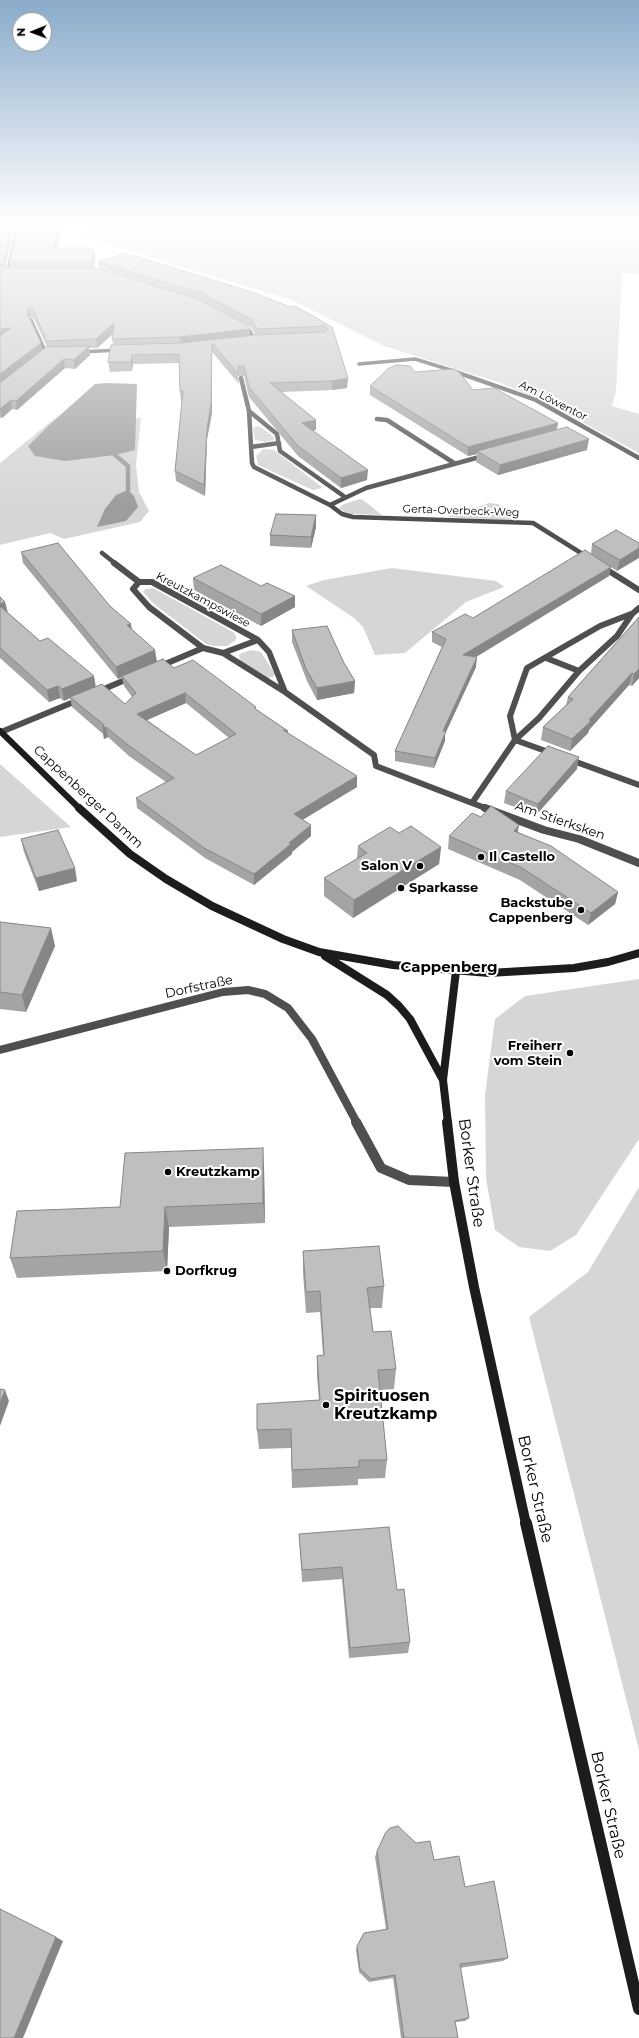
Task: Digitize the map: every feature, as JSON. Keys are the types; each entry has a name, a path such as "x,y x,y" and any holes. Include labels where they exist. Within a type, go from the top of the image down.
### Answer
{"street":[{"path":"31,320 46,353"},
{"path":"236,324 250,331 255,341"},
{"path":"247,342 263,341"},
{"path":"73,352 123,350"},
{"path":"40,357 46,353 52,352"},
{"name":"Am Löwentor","path":"359,364 415,359 503,387 536,400 639,458"},
{"name":"Gerta-Overbeck-Weg","path":"241,378 249,411 252,463 254,467 330,504 342,514 353,517 533,524 639,590"},
{"path":"249,411 277,434 280,451 346,497"},
{"path":"377,419 387,420 454,463"},
{"path":"579,430 586,428"},
{"path":"251,447 279,443"},
{"path":"330,504 366,488 494,453"},
{"name":"Kreutzkampswiese","path":"102,553 139,582 152,582 258,640 269,652 285,692"},
{"name":"Kreutzkampswiese","path":"139,582 133,589 148,607 203,648 223,654 285,692 374,755"},
{"path":"472,803 515,740 539,718 580,671 617,636 632,614 639,608"},
{"path":"515,740 510,716 522,678 527,668 600,626 632,614"},
{"name":"Kreutzkampswiese","path":"223,654 258,640"},
{"path":"153,669 203,648"},
{"path":"546,658 580,671"},
{"path":"1,732 139,675"},
{"name":"Cappenberger Damm","path":"1,732 94,822 130,854 212,906 283,939 319,952 393,965 456,971 507,972 567,969 608,962 639,953"},
{"path":"515,740 639,785"},
{"name":"Am Stierksken","path":"374,755 376,766 544,830 578,840 639,863"},
{"path":"319,952 380,990 399,1006 410,1019 443,1080"},
{"name":"Borker Straße","path":"456,971 443,1080 454,1182 474,1287 505,1430 639,2009"},
{"name":"Dorfstraße","path":"0,1050 223,992 248,990 265,994 288,1008 312,1039 381,1168 409,1180 454,1182"}],"shaded area":[{"path":"326,317 620,317 616,391 612,406 639,414 639,453 547,403 501,383 384,346"},
{"path":"95,384 137,384 135,450 115,455 65,461 35,456 28,446"},
{"path":"60,414 28,446 135,449 135,418 141,418 136,465 139,492 149,511 140,522 64,539 50,533 0,545 0,463"},
{"path":"257,426 261,427 274,437 274,440 264,442 255,440 253,428"},
{"path":"263,449 274,450 323,488 313,490 258,465 256,456"},
{"path":"128,490 134,496 138,507 126,521 97,527 105,509 116,495"},
{"path":"360,499 382,515 351,514 344,512 339,508 344,504"},
{"path":"489,503 498,504 504,507 519,518 516,521 447,517"},
{"path":"392,568 496,581 504,587 466,602 405,653 375,655 363,627 354,618 306,586 324,580"},
{"path":"153,588 233,632 236,636 236,640 227,646 214,646 206,644 154,604 143,592 146,589"},
{"path":"251,650 261,652 275,674 273,677 267,678 240,661 239,655"},
{"path":"0,764 71,827 0,837"},
{"path":"639,979 639,1139 576,1235 550,1251 519,1247 495,1230 486,1178 485,1095 495,1019 525,996"},
{"path":"639,1187 639,1750 529,1317 588,1272"}],"building":[{"path":"0,317 29,317 41,343 0,374 0,336 11,328 0,329"},
{"path":"36,317 232,317 247,325 250,329 180,337 112,339 114,323 96,339 47,341"},
{"path":"247,317 315,317 332,327 348,378 332,381 270,383 316,420 302,423 368,470 341,478 298,446 249,387 244,366 238,366 238,374 212,343 211,403 207,429 204,485 175,471 183,391 180,391 179,354 132,355 131,362 108,362 111,345 181,343 255,335 325,332 328,329 325,326 257,329 251,319"},
{"path":"89,346 74,360 64,359 16,401 11,400 0,409 0,383 46,347"},
{"path":"397,365 410,366 415,372 454,369 460,373 473,390 494,388 558,423 468,447 370,386 389,368"},
{"path":"567,427 589,439 500,465 477,451"},
{"path":"276,514 316,515 311,537 270,535"},
{"path":"616,530 639,543 639,548 620,560 592,544"},
{"path":"58,543 110,606 131,624 127,625 155,650 116,667 21,552"},
{"path":"585,550 611,567 463,655 477,657 443,731 446,731 435,758 395,751 446,639 432,632 465,614 473,618"},
{"path":"221,565 261,586 267,583 295,596 261,614 193,578"},
{"path":"0,597 5,602 0,604"},
{"path":"0,606 40,641 48,638 94,676 62,689 58,686 47,690 0,648"},
{"path":"639,617 639,669 634,674 632,673 589,720 591,721 572,739 543,727 573,699 568,697"},
{"path":"327,626 344,663 355,681 317,688 306,669 292,630"},
{"path":"163,659 174,668 193,660 256,707 254,708 288,731 283,730 357,776 294,814 311,825 289,843 291,844 254,874 204,848 136,798 174,778 106,727 103,728 104,725 70,697 102,684 125,704 136,693 122,676","holes":["185,693 236,734 196,755 137,714"]},
{"path":"548,746 579,757 538,804 506,791"},
{"path":"491,806 519,825 514,831 551,846 618,892 591,913 522,868 449,836 472,813 481,817"},
{"path":"411,826 441,847 354,900 324,878 367,853 358,846 390,827 399,833"},
{"path":"58,830 75,868 36,878 21,839"},
{"path":"0,922 51,928 22,995 0,992"},
{"path":"263,1148 263,1203 165,1207 163,1251 10,1258 17,1211 120,1207 125,1153"},
{"path":"379,1246 384,1286 367,1288 373,1332 391,1331 396,1369 378,1370 387,1460 359,1460 359,1467 292,1470 291,1429 257,1430 257,1404 320,1400 317,1356 324,1355 320,1291 306,1292 303,1251"},
{"path":"0,1389 5,1390 0,1403"},
{"path":"389,1527 397,1590 404,1589 410,1642 350,1648 342,1567 302,1570 299,1534"},
{"path":"398,1826 416,1843 430,1841 434,1860 459,1856 465,1887 494,1881 508,1958 460,1964 469,2018 455,2021 458,2038 404,2038 395,1975 371,1979 360,1969 357,1946 364,1933 388,1929 377,1851 386,1832 390,1828"},
{"path":"0,1909 56,1937 14,2038 0,2038"}],"waterway":[{"path":"115,455 128,466 128,490"}],"place":[{"name":"Il Castello","path":"481,857"},
{"name":"Salon V","path":"420,866"},
{"name":"Sparkasse","path":"401,888"},
{"name":"Backstube Cappenberg","path":"581,910"},
{"name":"Freiherr vom Stein","path":"570,1053"},
{"name":"Kreutzkamp","path":"168,1172"},
{"name":"Dorfkrug","path":"167,1271"},
{"name":"Spirituosen Kreutzkamp","path":"326,1405"}],"district":[{"name":"Cappenberg","path":"449,968"}]}
